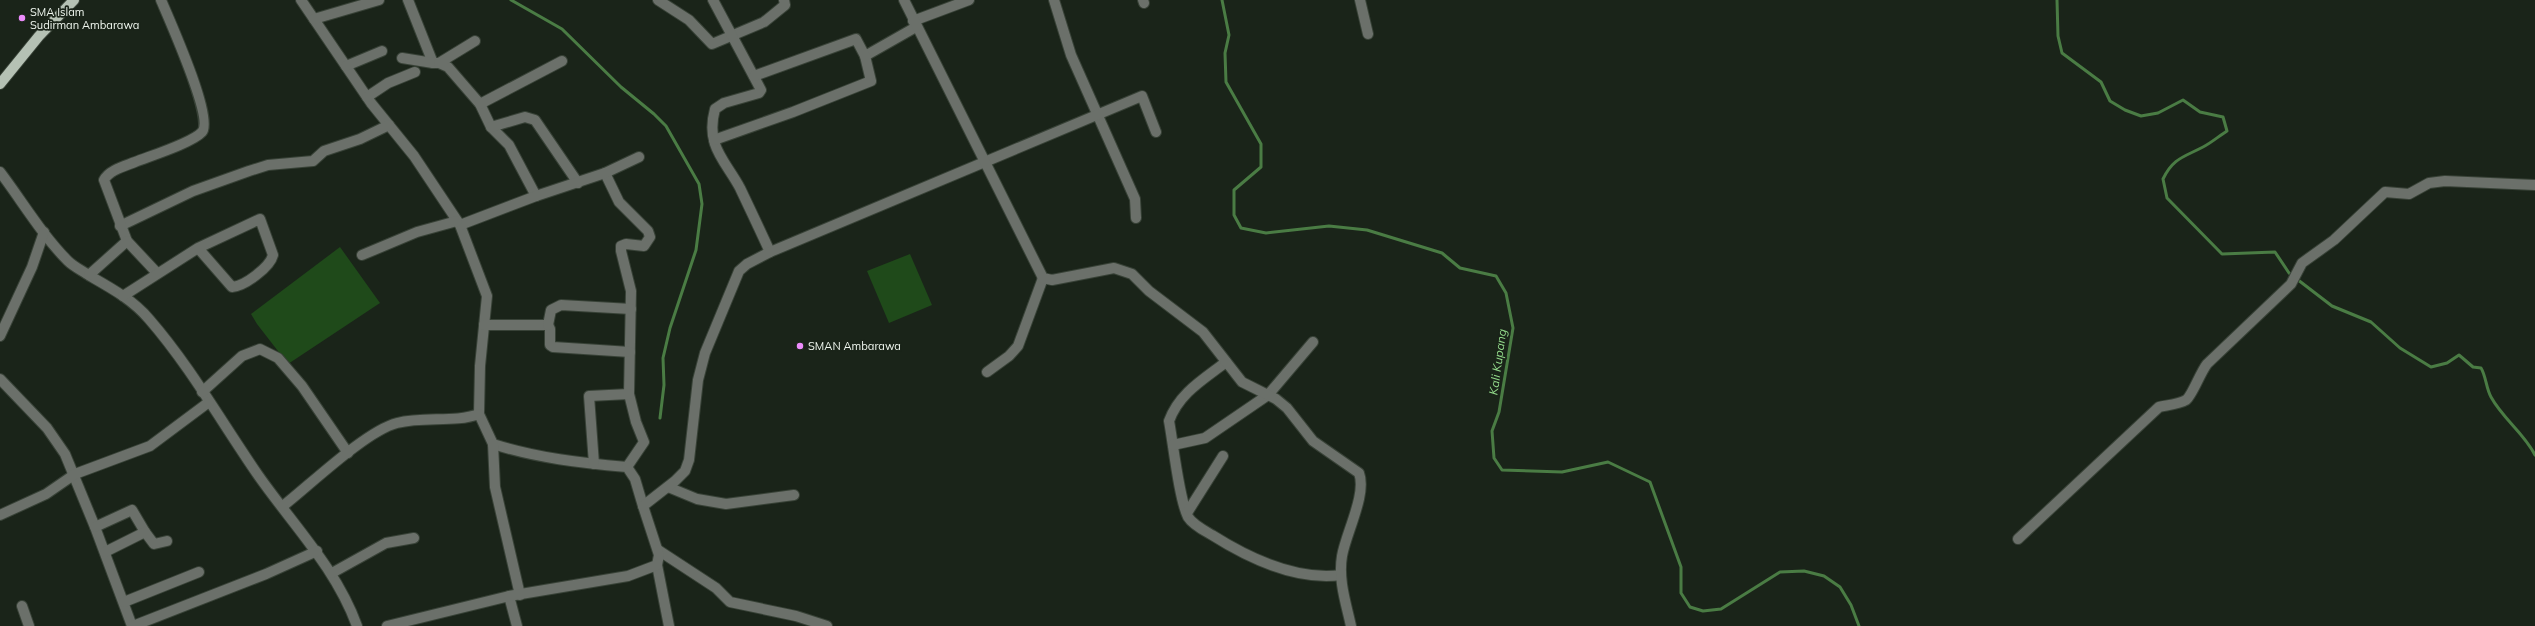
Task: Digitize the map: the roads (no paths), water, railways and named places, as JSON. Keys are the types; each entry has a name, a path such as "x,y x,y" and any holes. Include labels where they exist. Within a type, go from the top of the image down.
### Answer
{"main road":[{"path":"0,84 39,36 74,0"}],"street":[{"path":"158,273 127,241 105,186 106,176 169,149 201,133 205,127 203,113 185,57 161,0"},
{"path":"301,0 367,97 414,156 458,223 487,296 479,414 493,444 494,487 520,595"},
{"path":"314,19 379,0"},
{"path":"408,0 436,63"},
{"path":"658,0 689,20 712,44 764,22 785,5 784,0"},
{"path":"713,0 761,92 724,103 715,109 714,140 720,159 740,188 770,252"},
{"path":"904,0 914,24 986,162 1043,278 1018,346 1009,356 987,372"},
{"path":"865,56 914,24 969,0"},
{"path":"1054,0 1071,55 1135,199 1136,218"},
{"path":"1360,0 1368,34"},
{"path":"714,140 871,81 865,56 856,39 754,76"},
{"path":"436,63 475,41"},
{"path":"346,66 382,52"},
{"path":"402,58 436,63 448,67 480,104 491,127 509,145 536,196"},
{"path":"480,104 562,60"},
{"path":"367,97 388,83 415,72"},
{"path":"643,506 685,471 689,460 698,380 705,354 739,271 747,264 770,252 1142,96 1156,132"},
{"path":"491,127 524,117 534,120 578,183"},
{"path":"120,226 193,190 268,165 313,161 324,151 360,139 389,125"},
{"path":"362,255 417,232 458,223 578,183 605,173 639,157"},
{"path":"0,172 44,232 68,261 123,296 148,318 202,392 259,476 284,506 300,532 317,551 332,573 344,594 357,626"},
{"path":"605,173 619,202 648,231 650,237 644,246 626,244 621,246 631,291 629,394 636,422 644,442 627,467"},
{"path":"2018,539 2159,408 2185,400 2191,396 2196,379 2207,364 2291,284 2302,263 2334,240 2385,192 2409,194 2429,184 2445,181 2535,185"},
{"path":"123,296 198,248 260,219 273,255 268,265 241,285 232,286 198,248"},
{"path":"0,336 32,267 44,232"},
{"path":"89,275 127,241"},
{"path":"1043,278 1052,280 1114,268 1132,274 1149,291 1203,332 1242,382 1268,395 1287,408 1313,441 1359,473 1361,488 1342,556 1341,576 1352,626"},
{"path":"630,352 553,347 550,345 550,329 548,325 551,310 561,305 631,310"},
{"path":"484,325 548,325"},
{"path":"1173,445 1205,438 1268,395 1313,342"},
{"path":"202,392 242,356 260,349 278,358 298,380 348,453"},
{"path":"1226,362 1184,395 1173,408 1169,421 1187,513 1202,529 1236,550 1275,566 1316,577 1341,576"},
{"path":"0,379 47,428 65,454 75,474 132,626 266,574 317,551"},
{"path":"594,464 589,396 629,394"},
{"path":"0,515 46,494 75,474 150,446 209,402"},
{"path":"284,506 348,453 382,429 396,423 421,418 461,419 479,414"},
{"path":"493,444 523,453 594,464 627,467"},
{"path":"1187,513 1224,456"},
{"path":"387,626 509,596 628,576 657,565 660,560 658,550 635,479 627,467"},
{"path":"668,486 697,499 726,504 794,495"},
{"path":"95,527 132,510 154,544 167,541"},
{"path":"105,552 145,532"},
{"path":"332,573 386,543 414,538"},
{"path":"658,550 716,588 730,602 796,616 827,626"},
{"path":"657,565 669,626"},
{"path":"124,602 199,572"},
{"path":"509,596 517,626"},
{"path":"22,606 29,626"}],"waterway":[{"path":"511,0 562,29 621,87 654,114 666,126 699,184 702,204 696,250 670,328 663,358 664,385 660,418"},
{"name":"Kali Kupang","path":"1222,0 1229,35 1225,53 1226,82 1261,144 1261,167 1234,190 1234,215 1241,228 1266,233 1329,226 1367,230 1442,253 1460,268 1496,276 1506,293 1513,328 1499,412 1492,431 1494,458 1502,470 1562,472 1608,462 1650,482 1681,567 1681,593 1690,607 1703,611 1721,609 1780,572 1804,571 1824,576 1840,587 1851,605 1859,626"},
{"path":"2057,0 2058,36 2062,53 2101,82 2110,101 2125,110 2141,116 2158,113 2183,100 2200,112 2223,117 2227,131 2206,145 2175,162 2163,179 2167,198 2222,254 2275,252 2289,273 2332,306 2371,322 2400,348 2431,367 2447,363 2459,355 2473,367 2481,368 2491,397 2535,455"}],"place":[{"name":"SMA Islam Sudirman Ambarawa","path":"22,18"},
{"name":"SMAN Ambarawa","path":"800,346"}]}
